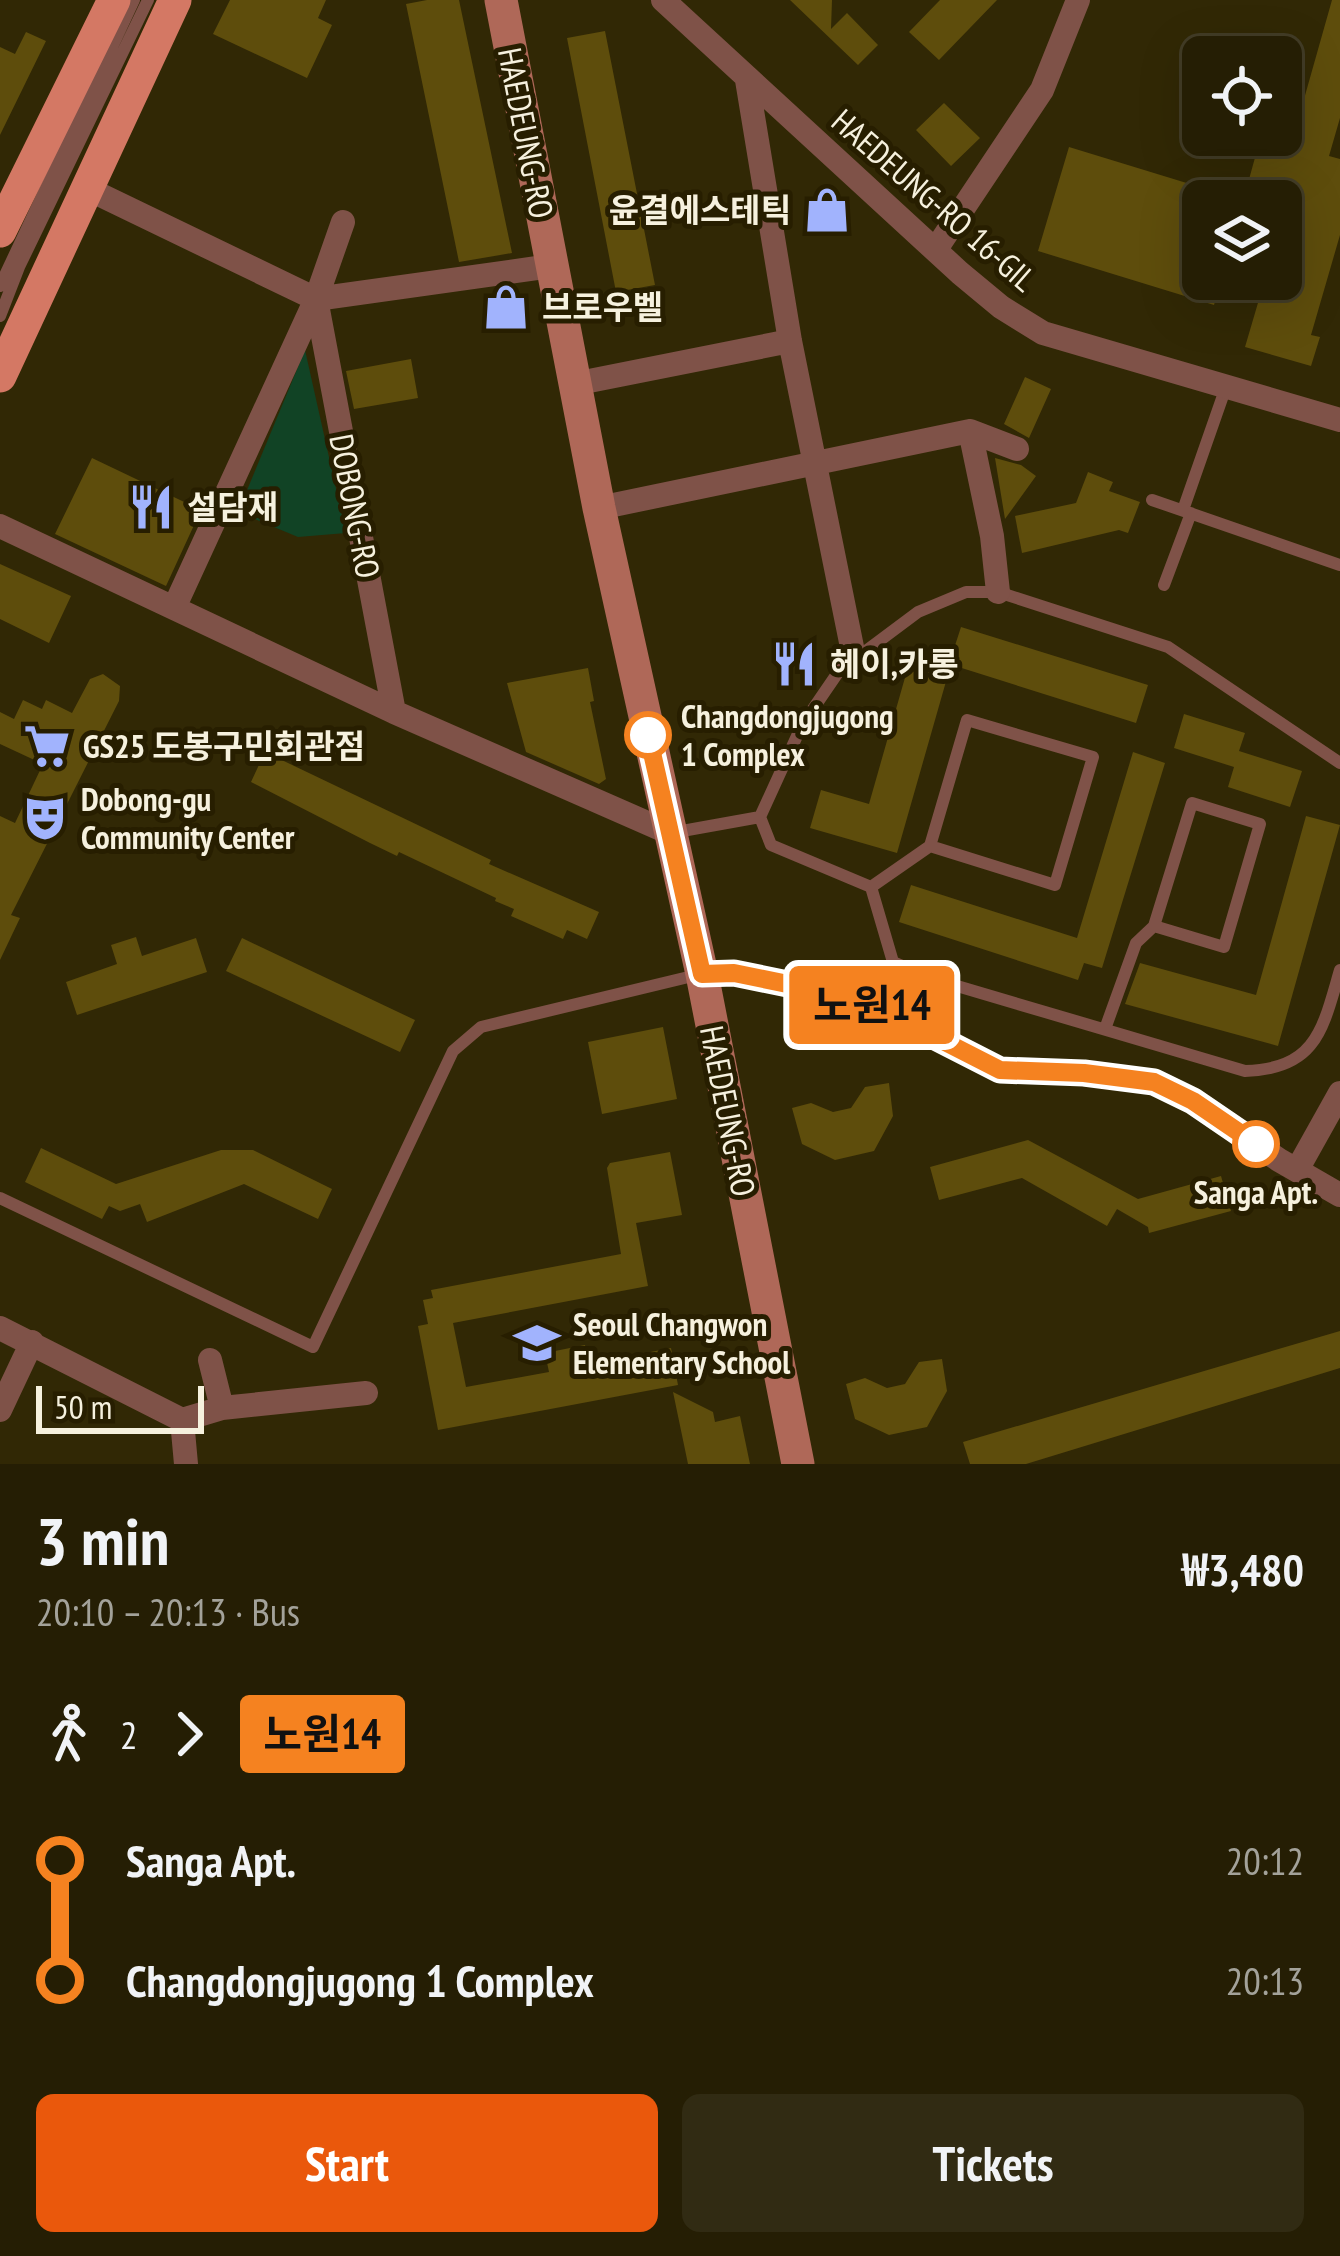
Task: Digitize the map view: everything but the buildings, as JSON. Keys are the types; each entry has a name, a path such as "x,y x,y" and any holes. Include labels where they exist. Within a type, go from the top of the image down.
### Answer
{"main road":[{"path":"0,231 113,0"},
{"path":"0,376 175,0"},
{"name":"HAEDEUNG-RO","path":"501,0 599,508 702,974 798,1464"}],"street":[{"name":"HAEDEUNG-RO 16-GIL","path":"663,0 1001,307 1043,333 1340,420"},
{"path":"936,248 1042,90 1078,0"},
{"path":"747,80 790,341 854,657"},
{"path":"86,188 316,299"},
{"path":"174,608 316,299 343,222"},
{"name":"HAEDEUNG-RO","path":"316,299 551,266"},
{"name":"DOBONG-RO","path":"316,299 394,712"},
{"path":"574,384 790,341"},
{"path":"970,431 992,536 998,592"},
{"path":"599,508 970,431 1017,448"},
{"path":"0,526 394,712 670,833"},
{"path":"702,974 734,973 861,999 1000,1070 1154,1082 1193,1101 1340,1195"},
{"path":"1297,1171 1340,1093"},
{"path":"0,1328 182,1420 222,1408 366,1393"},
{"path":"0,1410 32,1342"},
{"path":"210,1360 222,1408"},
{"path":"182,1420 186,1464"}],"lane":[{"path":"0,286 134,0"},
{"path":"0,316 148,0"},
{"path":"1164,585 1226,387"},
{"path":"1153,500 1340,565"},
{"path":"871,886 771,845 760,817 802,725 838,671 918,612 966,592 998,592 1168,647 1340,764"},
{"path":"871,886 930,846 967,720 1093,757 1055,885 930,846"},
{"path":"1105,1029 1136,943 1154,926 1192,803 1260,824 1224,947 1154,926"},
{"path":"670,833 760,817"},
{"path":"871,886 893,962 930,978 1245,1071 1269,1070 1305,1052 1322,1034 1340,970"},
{"path":"0,1198 313,1347 452,1051 481,1027 702,974"}],"green space":[{"path":"305,350 346,533 298,537 238,512"}],"bus line":[{"name":"노원14","path":"648,735 702,974 734,973 861,999 1000,1070 1154,1082 1193,1101 1256,1144"}],"place":[{"name":"윤결에스테틱","path":"827,210"},
{"name":"브로우벨","path":"506,307"},
{"name":"설담재","path":"151,507"},
{"name":"헤이,카롱","path":"794,664"},
{"name":"Changdongjugong 1 Complex","path":"648,735"},
{"name":"GS25 도봉구민회관점","path":"47,746"},
{"name":"Dobong-gu Community Center","path":"45,818"},
{"name":"Sanga Apt.","path":"1256,1144"},
{"name":"Seoul Changwon Elementary School","path":"537,1343"}]}
